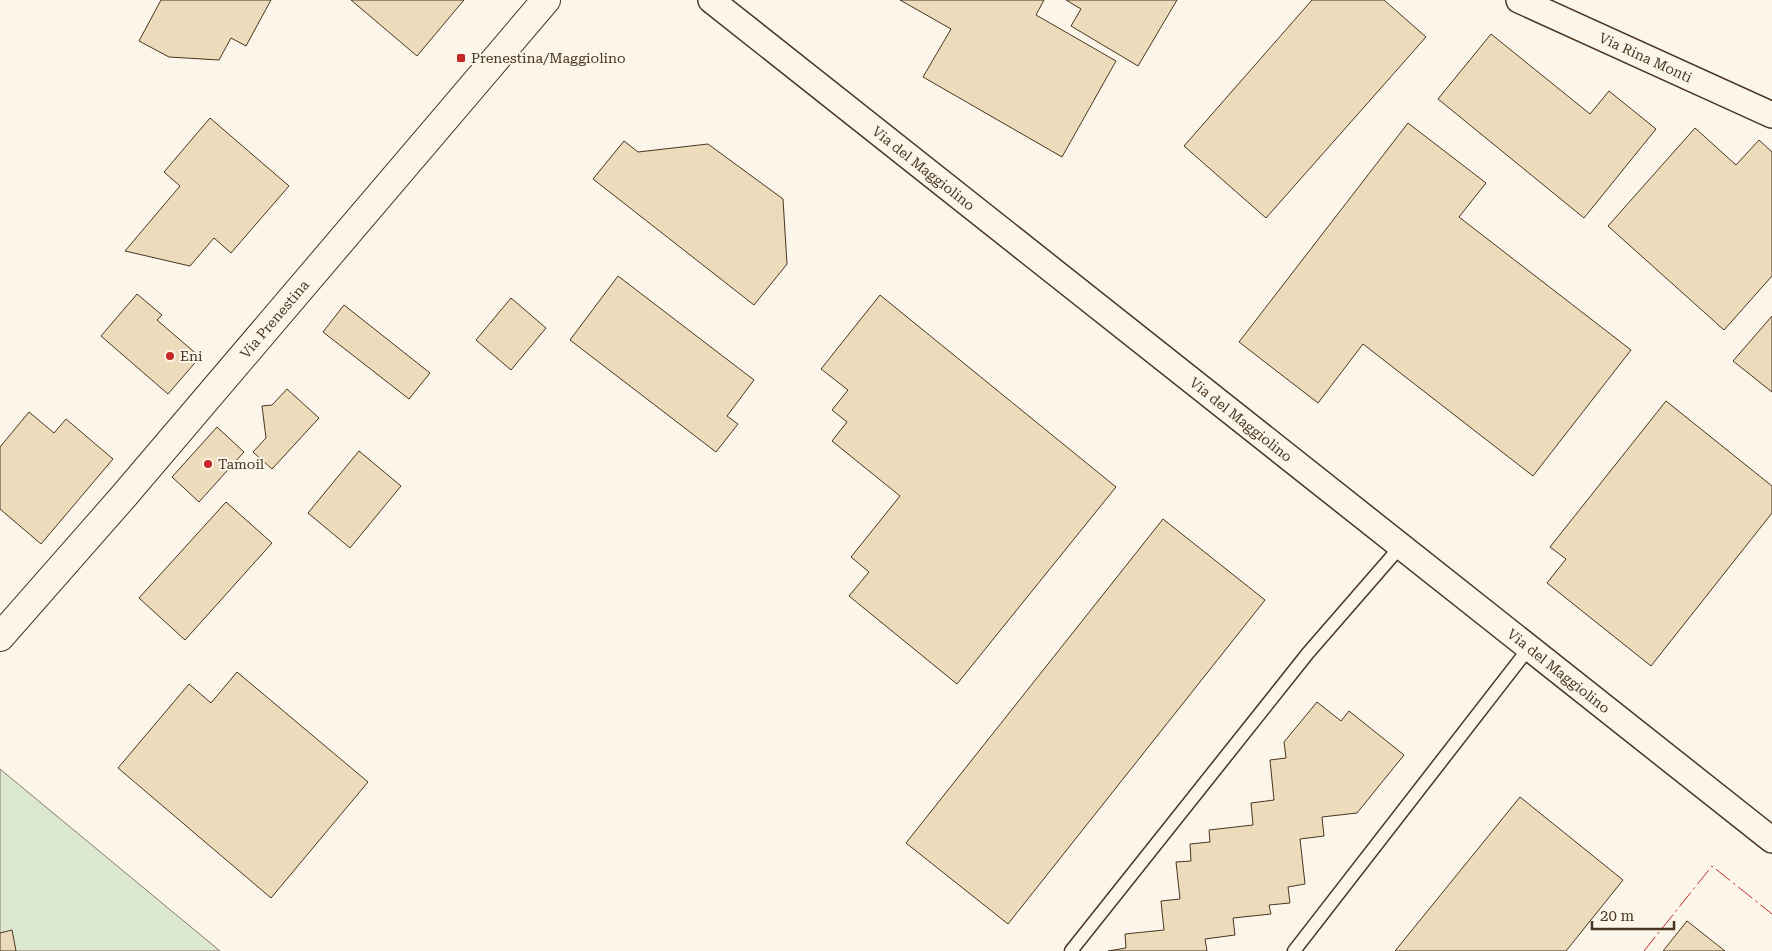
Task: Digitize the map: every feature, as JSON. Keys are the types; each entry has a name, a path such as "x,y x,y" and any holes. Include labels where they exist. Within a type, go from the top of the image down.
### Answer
{"main road":[{"name":"Via Prenestina","path":"0,637 124,497 546,0"}],"street":[{"name":"Via del Maggiolino","path":"711,0 1772,840"},
{"name":"Via Rina Monti","path":"1519,0 1772,115"}],"lane":[{"path":"1071,951 1308,653 1401,546"},
{"path":"1294,951 1529,648"}],"green space":[{"path":"0,769 220,951 0,951"}],"building":[{"path":"161,0 271,0 246,46 231,38 219,60 169,57 139,41"},
{"path":"351,0 464,0 417,56"},
{"path":"900,0 1044,0 1036,15 1116,61 1062,157 923,77 951,29"},
{"path":"1066,0 1177,0 1138,66 1071,26 1081,9"},
{"path":"1312,0 1384,0 1426,37 1266,218 1184,146"},
{"path":"1491,34 1590,114 1609,91 1656,129 1584,218 1438,99"},
{"path":"210,118 289,186 231,253 214,238 190,266 125,251 180,186 164,172"},
{"path":"1408,123 1486,183 1459,217 1631,350 1533,476 1363,344 1318,403 1239,342"},
{"path":"1695,128 1736,165 1759,140 1772,152 1772,276 1724,330 1608,226"},
{"path":"624,141 638,152 708,144 783,199 787,264 754,305 593,179"},
{"path":"618,276 754,380 727,416 738,424 716,452 570,340"},
{"path":"137,294 162,315 157,320 200,357 168,394 101,336"},
{"path":"880,295 1116,487 957,684 849,596 869,572 851,557 900,496 832,441 847,422 832,410 848,390 821,369"},
{"path":"511,298 546,328 511,370 476,340"},
{"path":"344,305 430,373 409,399 323,332"},
{"path":"1772,316 1772,392 1733,361"},
{"path":"287,389 319,418 272,469 253,452 266,438 262,406 272,405"},
{"path":"1666,401 1772,486 1772,513 1651,666 1547,583 1566,559 1550,547"},
{"path":"29,412 54,433 66,419 113,459 41,544 0,509 0,447"},
{"name":"Tamoil","path":"217,427 244,452 199,502 172,477"},
{"path":"359,451 401,486 350,548 308,513"},
{"path":"226,502 272,543 185,640 139,598"},
{"path":"1163,519 1265,600 1008,924 906,843"},
{"path":"237,672 368,782 271,898 118,768 189,684 211,703"},
{"path":"1317,702 1341,721 1349,711 1404,755 1357,813 1322,817 1324,836 1300,839 1305,884 1288,887 1290,903 1269,905 1271,914 1233,918 1235,935 1205,939 1207,951 1108,951 1126,948 1125,934 1164,930 1161,901 1180,899 1176,862 1191,861 1190,844 1210,842 1209,830 1253,825 1251,803 1274,800 1270,760 1286,758 1284,742"},
{"path":"1520,797 1623,880 1566,951 1395,951"},
{"path":"1687,921 1725,951 1663,951"},
{"path":"12,930 16,951 0,951 0,933"}],"power":[{"path":"1644,951 1712,866 1772,914"}],"place":[{"name":"Prenestina/Maggiolino","path":"461,58"},
{"name":"Eni","path":"170,356"},
{"name":"Tamoil","path":"208,464"}]}
